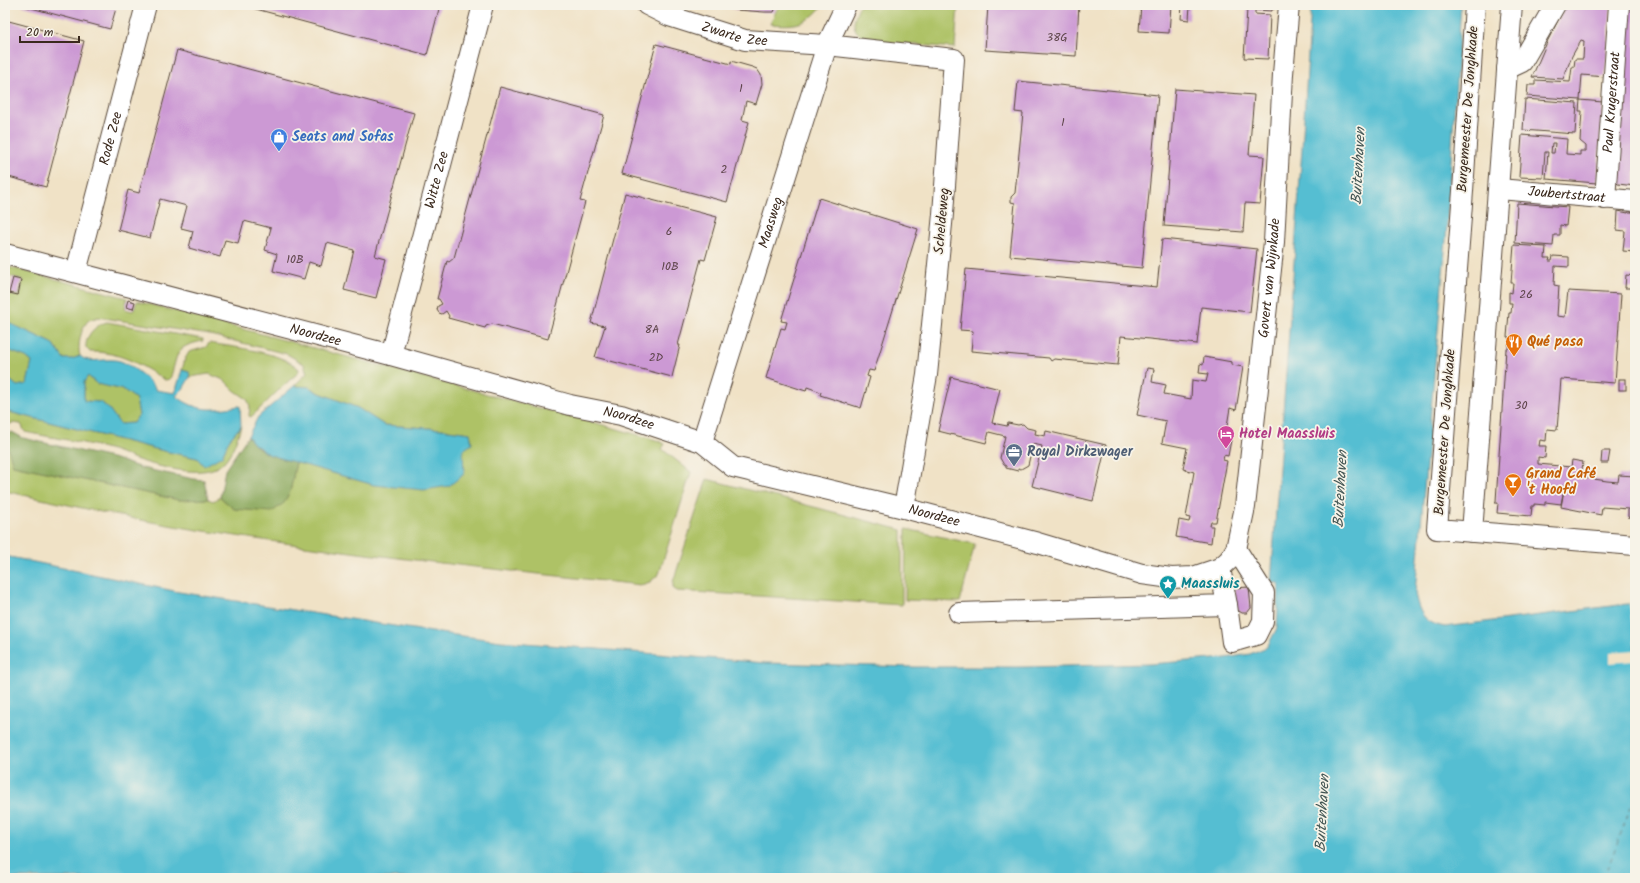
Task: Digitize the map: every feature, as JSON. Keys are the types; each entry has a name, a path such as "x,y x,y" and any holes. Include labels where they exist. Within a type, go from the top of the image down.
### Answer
{"street":[{"name":"Rode Zee","path":"76,272 146,5"},
{"name":"Witte Zee","path":"391,355 483,5"},
{"name":"Zwarte Zee","path":"647,5 669,16 745,40 827,45"},
{"name":"Maasweg","path":"702,442 827,45 846,5"},
{"name":"Govert van Wijnkade","path":"1236,549 1245,507 1274,242 1283,74 1289,5"},
{"name":"Burgemeester De Jonghkade","path":"1472,532 1437,529 1463,191 1475,5"},
{"path":"1512,5 1472,532 1635,545"},
{"path":"1507,69 1522,62 1555,5"},
{"name":"Paul Krugerstraat","path":"1605,199 1619,5"},
{"name":"Scheldeweg","path":"827,45 954,59 943,214 928,375 904,508"},
{"name":"Joubertstraat","path":"1499,189 1635,201"},
{"name":"Noordzee","path":"5,254 391,355 570,405 621,415 702,442 733,467 904,508 1038,543 1142,574 1172,578 1193,577 1220,568 1229,560 1236,549"},
{"path":"1220,568 1232,642 1256,635 1263,621 1264,593 1236,549"},
{"path":"959,613 1227,605"}],"green space":[{"path":"779,5 823,5 811,17 800,23 787,25 770,24"},
{"path":"860,5 958,5 955,48 873,41 866,39 857,32 854,23"},
{"path":"5,266 127,298 125,309 133,311 137,301 596,423 656,440 665,444 662,449 691,472 659,574 650,582 641,585 364,554 253,539 149,522 5,491 5,439 13,465 179,500 208,499 213,501 220,497 234,509 250,510 290,492 296,462 374,485 463,450 472,443 470,433 441,429 384,425 358,408 317,392 309,387 294,386 307,373 304,364 287,354 210,335 98,317 89,320 84,327 79,342 80,356 72,359 64,359 52,343 5,321 5,291 8,292 8,294 19,296 23,280 9,276 5,271"},
{"path":"107,322 203,339 203,341 186,346 179,352 176,357 170,379 165,380 147,369 120,356 101,352 90,352 86,348 89,335 95,328"},
{"path":"209,343 257,351 281,358 299,369 298,373 251,417 249,416 250,406 247,399 234,390 224,380 209,374 190,377 189,372 182,370 189,352 206,347"},
{"path":"5,349 26,357 32,362 27,384 17,386 5,376"},
{"path":"88,376 97,384 124,390 136,399 139,415 133,423 120,424 109,409 101,402 84,401 84,382"},
{"path":"5,411 197,458 222,456 229,440 241,426 233,448 223,463 211,469 191,471 169,468 137,460 116,451 80,442 25,432 21,424 12,423 5,427"},
{"path":"12,432 23,438 116,459 141,468 204,480 208,499 179,500 13,465 5,439 5,435"},
{"path":"248,436 263,451 275,457 296,462 290,492 284,503 272,512 234,509 220,497 225,470"},
{"path":"707,479 902,530 902,605 677,591 673,588 673,582"},
{"path":"906,529 975,544 960,602 905,600"}],"water":[{"name":"Buitenhaven","path":"1311,5 1461,5 1446,239 1415,593 1418,606 1427,620 1445,627 1635,603 1635,878 5,878 5,556 179,592 432,632 501,641 765,663 914,667 1025,667 1150,664 1226,658 1250,654 1267,647 1277,628 1279,583 1271,583"},
{"path":"5,321 52,343 64,359 72,359 80,356 88,360 120,361 135,369 154,386 156,390 175,393 182,370 189,372 190,377 183,389 176,396 199,408 222,409 240,406 241,426 229,440 222,456 204,466 197,458 5,411 5,376 17,386 27,384 32,362 26,357 5,349","holes":["88,376 97,384 124,390 136,399 139,415 133,423 120,424 109,409 101,402 84,401 84,382"]},
{"path":"294,386 309,387 317,392 358,408 384,425 441,429 470,433 472,444 463,450 464,474 449,486 424,490 374,485 270,455 254,444 248,436 258,417"}],"pier":[{"path":"1634,601 1635,607 1635,647 1629,602"},
{"path":"1635,650 1635,661 1610,663 1610,652"}],"building":[{"path":"20,5 117,5 110,29"},
{"path":"241,5 440,5 427,55"},
{"path":"720,5 777,5 774,12 764,12 737,10"},
{"path":"988,5 1079,5 1076,56 985,50"},
{"path":"1141,5 1171,5 1169,33 1139,31"},
{"path":"1182,5 1190,5 1189,20 1181,19"},
{"path":"1208,5 1275,5 1275,9 1272,9 1272,11 1255,10 1255,14 1270,15 1268,59 1244,58 1247,9"},
{"path":"1566,5 1611,5 1605,77 1582,75 1580,100 1527,96 1528,85 1535,85 1535,80 1570,82 1572,67 1574,67 1575,59 1583,59 1584,41 1581,40 1572,56 1563,79 1532,77 1548,40"},
{"path":"1628,5 1635,5 1635,186 1618,184 1615,181"},
{"path":"5,20 84,41 46,187 5,176"},
{"path":"656,44 731,64 731,61 752,67 757,69 761,75 762,84 756,104 746,101 742,120 749,122 727,202 622,174"},
{"path":"177,50 414,113 375,256 386,259 376,298 344,290 354,250 327,243 321,266 309,262 304,279 273,271 277,254 265,250 271,228 244,221 238,243 225,240 220,257 189,248 193,231 181,228 187,206 160,199 150,238 118,230 128,190 139,193"},
{"path":"1018,81 1158,95 1142,268 1010,256 1015,203 1011,202 1011,197 1015,193 1023,113 1015,112"},
{"path":"500,87 604,115 580,201 585,202 548,339 492,324 486,326 485,328 448,318 449,316 446,311 442,314 437,310 438,306 442,304 439,299 437,299 447,261 449,262 454,258"},
{"path":"1175,89 1254,95 1249,155 1264,156 1260,204 1245,203 1243,232 1164,226"},
{"path":"1525,99 1577,103 1575,134 1523,130"},
{"path":"1580,100 1603,102 1597,183 1546,179 1548,152 1545,152 1543,178 1519,177 1522,135 1567,139 1566,154 1580,155 1580,151 1586,151 1586,146 1580,141 1582,111 1579,111","holes":["1552,143 1555,143 1554,153 1551,153"]},
{"path":"625,193 717,217 705,260 701,259 678,345 680,345 672,377 595,357 605,326 591,323"},
{"path":"819,198 918,229 874,371 869,370 867,376 870,377 861,408 820,395 821,392 807,387 806,391 766,378 781,328 785,329 787,322 781,321"},
{"path":"1517,203 1568,207 1566,226 1560,225 1560,235 1554,235 1553,246 1515,243"},
{"path":"1618,211 1628,213 1635,212 1635,252 1623,251 1625,231 1617,230"},
{"path":"1162,239 1257,249 1250,312 1201,307 1197,344 1121,336 1118,365 1054,359 1051,361 1049,358 971,351 973,331 960,330 966,269 1157,287"},
{"path":"1514,245 1546,247 1545,258 1550,258 1549,261 1552,261 1553,256 1569,257 1569,267 1555,266 1554,285 1559,286 1557,316 1565,317 1568,291 1621,294 1615,383 1561,379 1557,430 1547,429 1546,441 1540,440 1539,446 1546,446 1545,458 1538,457 1538,464 1571,467 1572,460 1583,462 1581,477 1607,481 1618,482 1619,475 1635,476 1635,518 1628,517 1628,509 1602,507 1601,515 1561,507 1565,484 1561,504 1545,502 1545,505 1534,504 1534,506 1532,506 1531,516 1497,513 1498,503 1495,503 1506,349 1508,349 1509,337 1507,337 1509,313 1511,313 1512,303 1509,303 1509,292 1512,293 1513,283 1511,283"},
{"path":"1626,275 1635,276 1635,288 1625,288"},
{"path":"13,278 21,280 18,295 9,293"},
{"path":"128,300 135,302 133,309 126,307"},
{"path":"1204,357 1232,362 1232,365 1243,367 1236,410 1230,408 1225,438 1231,440 1228,456 1224,455 1223,460 1227,461 1216,522 1211,522 1210,526 1213,526 1211,543 1176,537 1179,520 1189,522 1190,518 1186,517 1194,472 1183,469 1187,448 1162,443 1166,421 1137,415 1147,368 1154,369 1152,382 1166,385 1164,394 1191,399 1192,380 1206,382 1208,374 1199,373 1200,364 1203,365"},
{"path":"951,377 1000,389 992,423 1007,426 1008,423 1018,425 1023,424 1027,428 1036,430 1035,434 1045,436 1046,431 1106,445 1093,501 1032,486 1042,446 1033,444 1028,465 1021,469 1018,468 1018,471 1006,468 1000,458 1005,436 989,432 986,443 938,431"},
{"path":"1619,379 1626,379 1626,390 1619,390"},
{"path":"1602,451 1610,451 1608,463 1601,463"},
{"path":"1249,587 1251,608 1247,613 1242,613 1236,609 1234,588"}],"ferry route":[{"path":"1604,878 1635,796"}],"place":[{"name":"Seats and Sofas","path":"279,152"},
{"name":"Qué pasa","path":"1514,357"},
{"name":"Hotel Maassluis","path":"1226,449"},
{"name":"Royal Dirkzwager","path":"1014,467"},
{"name":"Grand Café 't Hoofd","path":"1513,497"},
{"name":"Maassluis","path":"1168,599"}]}
